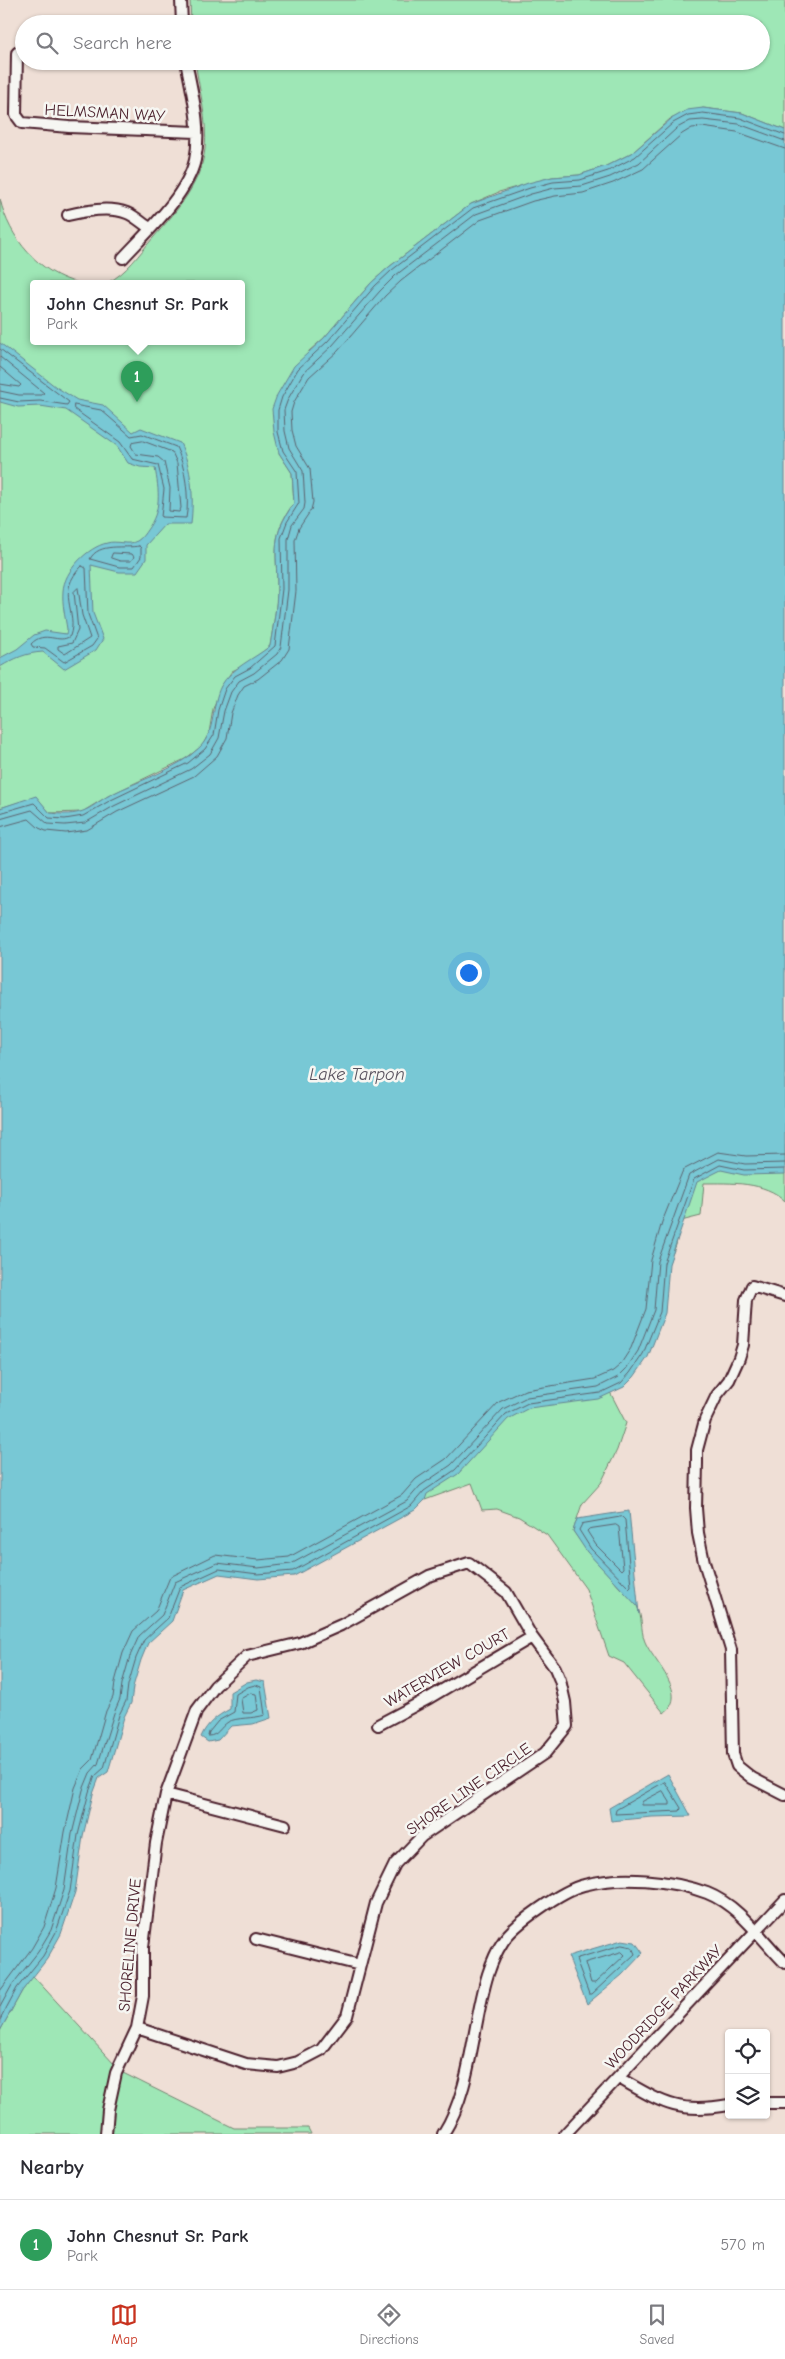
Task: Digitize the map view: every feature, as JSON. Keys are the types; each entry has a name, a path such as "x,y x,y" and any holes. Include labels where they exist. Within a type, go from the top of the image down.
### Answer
{"street":[{"path":"181,0 182,15"},
{"name":"HELMSMAN WAY","path":"16,70 16,115 22,122 59,126 196,132"},
{"path":"123,258 175,199 188,178 195,160 196,114 188,70"},
{"path":"68,215 87,210 117,211 127,213 150,228"},
{"path":"785,1296 752,1286 746,1300 742,1346 739,1358 729,1380 712,1404 700,1436 697,1450 696,1508 704,1562 731,1650 733,1754 737,1766 752,1778 785,1795"},
{"name":"SHORE LINE CIRCLE","path":"137,2028 246,2064 271,2067 287,2065 321,2050 347,2016 376,1903 395,1864 422,1836 545,1753 567,1726 565,1702 560,1680 506,1592 469,1563 429,1576 341,1625 300,1643 247,1656 215,1686 197,1710 166,1794 156,1843"},
{"name":"WATERVIEW COURT","path":"378,1725 429,1698 532,1637"},
{"path":"166,1794 286,1825"},
{"name":"SHORELINE DRIVE","path":"106,2134 108,2110 116,2073 137,2028 143,1996 143,1947 156,1843"},
{"path":"443,2134 463,2085 488,1974 502,1943 518,1925 548,1903 582,1885 612,1879 677,1885 708,1893 730,1906 756,1930 785,1963"},
{"name":"WOODRIDGE PARKWAY","path":"565,2134 785,1900"},
{"path":"256,1939 360,1965"},
{"path":"619,2078 664,2103 701,2109 725,2106"},
{"path":"770,2103 785,2103"}],"green space":[{"path":"190,0 785,0 785,130 742,113 703,108 670,119 632,153 606,166 579,175 552,177 499,192 471,204 389,267 371,283 324,338 309,351 279,453 292,473 294,503 281,525 276,544 277,588 270,646 247,664 232,671 221,687 213,709 209,733 202,746 185,759 108,796 82,812 50,813 36,797 0,808 0,199 11,227 18,240 28,252 51,272 70,280 30,280 30,345 245,345 245,280 112,280 127,269 170,218 193,186 203,162 206,138 196,70 770,70 770,15 191,15"},
{"path":"785,1145 785,1201 777,1194 747,1184 704,1183 701,1216 681,1221 676,1245 661,1282 668,1179"},
{"path":"610,1392 626,1423 617,1450 601,1483 582,1504 573,1531 638,1608 644,1639 671,1686 673,1696 671,1705 664,1713 624,1663 609,1656 586,1589 547,1535 519,1517 497,1509 482,1510 472,1483 425,1500 419,1492 482,1412"},
{"path":"33,1976 115,2065 102,2134 0,2134 0,2031 22,1991"},
{"path":"121,2072 234,2128 308,2128 311,2134 111,2134 112,2114"}],"water":[{"name":"Lake Tarpon","path":"703,108 742,113 785,130 785,1174 744,1175 721,1170 697,1182 669,1264 665,1313 648,1357 634,1377 624,1387 598,1399 529,1408 508,1419 458,1474 427,1494 425,1500 415,1510 294,1576 258,1579 219,1574 183,1590 172,1621 148,1643 141,1660 133,1687 131,1703 124,1717 108,1772 99,1778 93,1794 83,1836 75,1892 61,1934 47,1959 22,1991 0,2031 0,808 36,796 50,813 69,814 80,812 110,795 180,762 191,755 205,741 211,726 218,693 225,680 237,669 270,646 277,595 276,544 281,525 294,503 292,473 279,453 274,432 272,409 277,395 294,366 324,338 371,283 471,204 528,183 552,177 579,175 606,166 632,153 671,119 687,110"},
{"path":"0,343 56,387 77,400 103,405 133,432 141,428 180,443 190,472 192,493 191,524 165,524 146,545 146,559 137,572 119,572 91,565 93,613 103,639 96,650 64,669 43,652 21,656 0,667 0,658 17,649 34,635 45,631 66,634 63,591 64,583 72,568 92,549 100,545 111,542 133,542 143,536 152,523 157,508 158,485 155,468 140,467 128,463 117,446 66,410 40,406 18,407 0,402"},
{"path":"629,1511 639,1614 638,1607 587,1552 573,1531 577,1519"},
{"path":"256,1680 265,1682 271,1718 253,1724 231,1726 218,1740 208,1742 201,1737 213,1720 230,1709 230,1692 247,1682"},
{"path":"668,1774 691,1816 611,1821 609,1808"},
{"path":"622,1940 635,1942 643,1953 622,1975 587,2004 568,1956"}],"place":[{"name":"John Chesnut Sr. Park","path":"137,402"}]}
